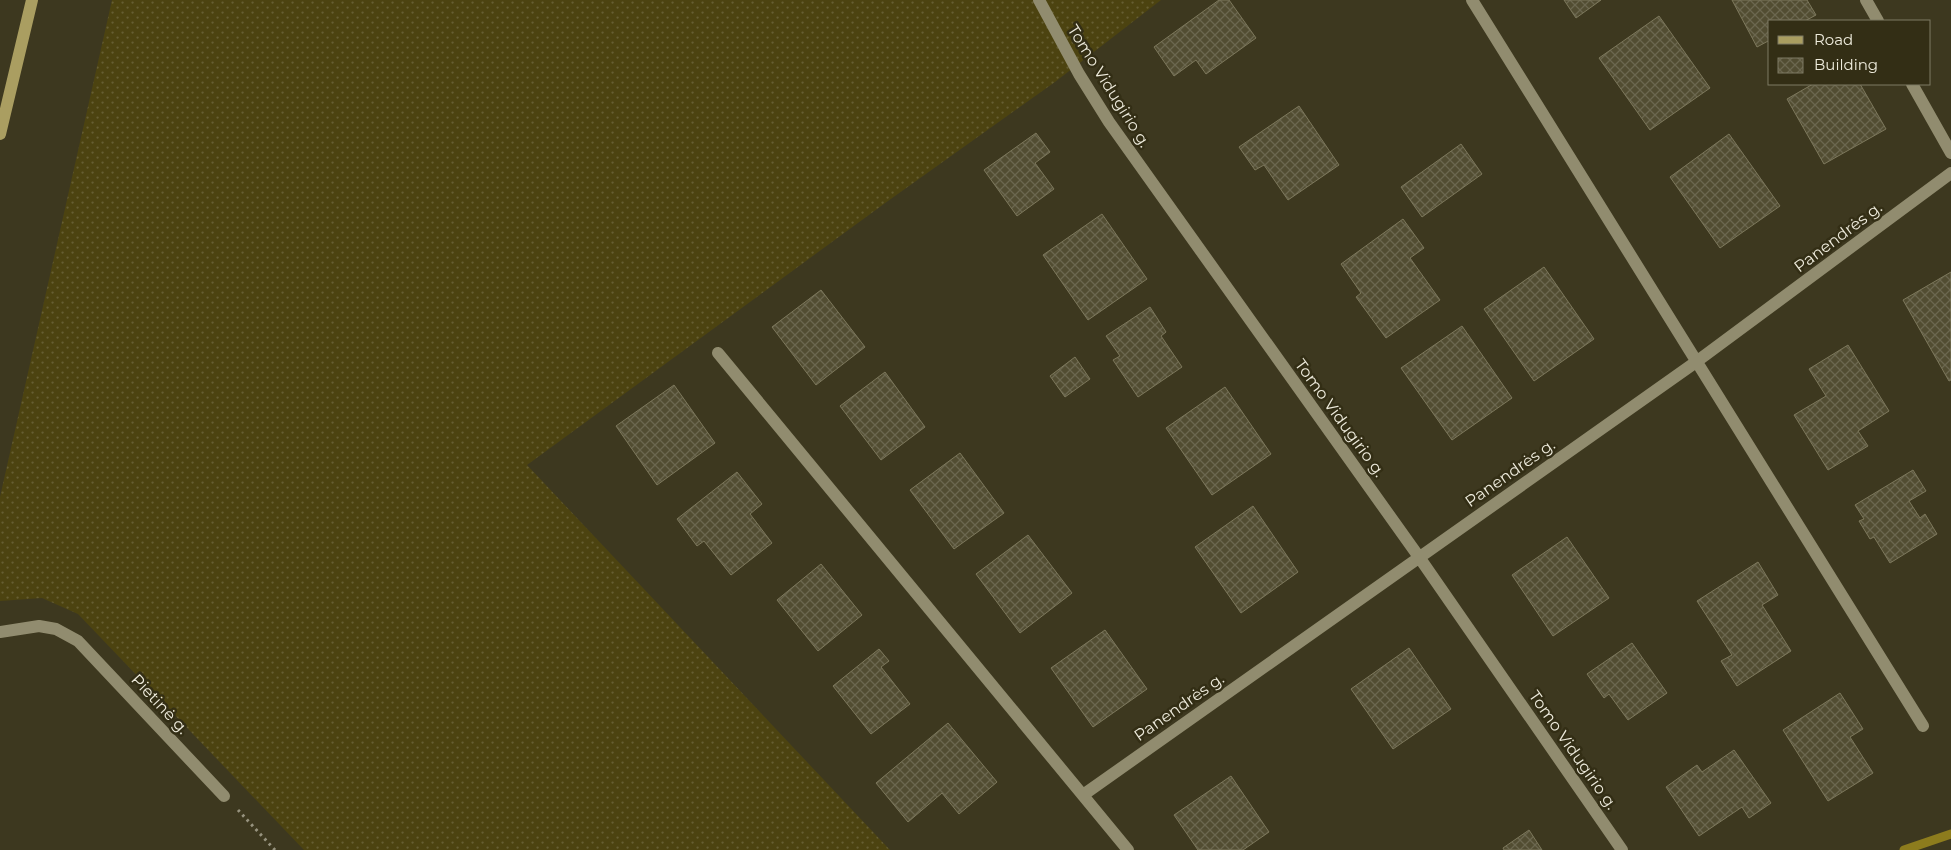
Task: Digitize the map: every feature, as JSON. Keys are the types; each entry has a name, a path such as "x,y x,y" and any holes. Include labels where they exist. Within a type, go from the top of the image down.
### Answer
{"main road":[{"path":"0,134 32,0"}],"street":[{"name":"Tomo Vidugirio g.","path":"1039,0 1079,74 1109,122 1419,556 1622,850"},
{"path":"1472,0 1923,726"},
{"path":"1866,0 1877,20"},
{"path":"1913,85 1951,153"},
{"name":"Panendrės g.","path":"1083,795 1696,362 1951,173"},
{"path":"718,353 1128,850"},
{"name":"Pietinė g.","path":"0,632 39,626 56,629 78,641 224,796"}],"path":[{"path":"224,796 275,850"}],"shaded area":[{"path":"112,0 1161,0 1055,82 888,201 527,465 890,850 304,850 78,614 42,598 0,601 0,497"}],"building":[{"path":"1219,0 1229,0 1256,38 1206,74 1196,60 1174,76 1154,47"},
{"path":"1564,0 1601,0 1576,18"},
{"path":"1732,0 1807,0 1816,15 1807,20 1768,20 1768,41 1757,47"},
{"path":"1659,16 1710,88 1650,130 1599,58"},
{"path":"1811,85 1861,85 1886,129 1824,164 1787,99"},
{"path":"1299,106 1339,165 1288,200 1264,165 1255,170 1239,147"},
{"path":"1036,133 1050,152 1035,163 1054,189 1017,216 984,170"},
{"path":"1729,134 1780,206 1720,248 1670,177"},
{"path":"1461,144 1482,174 1422,217 1401,187"},
{"path":"1102,214 1147,279 1088,320 1043,255"},
{"path":"1403,219 1424,248 1410,258 1440,300 1386,338 1356,297 1361,293 1341,264"},
{"path":"1544,267 1594,339 1534,381 1484,309"},
{"path":"1951,272 1951,380 1949,381 1903,300"},
{"path":"821,290 865,347 816,385 772,327"},
{"path":"1150,307 1166,332 1161,336 1182,367 1138,397 1113,360 1120,356 1106,336"},
{"path":"1462,326 1512,398 1452,440 1401,368"},
{"path":"1848,345 1889,411 1858,431 1868,446 1828,470 1794,415 1826,396 1809,369"},
{"path":"1075,357 1090,379 1065,397 1050,376"},
{"path":"885,372 925,427 881,460 840,406"},
{"path":"674,385 715,443 657,485 616,426"},
{"path":"1225,387 1271,454 1212,495 1166,428"},
{"path":"960,453 1004,513 954,549 910,490"},
{"path":"1913,470 1926,491 1909,501 1920,518 1925,514 1937,534 1890,563 1874,537 1870,539 1859,521 1864,519 1855,505"},
{"path":"737,472 762,504 750,514 772,543 731,575 704,541 697,546 677,519"},
{"path":"1253,506 1298,572 1241,613 1195,547"},
{"path":"1028,535 1072,593 1020,633 976,574"},
{"path":"1567,537 1609,598 1553,636 1512,575"},
{"path":"1758,562 1778,595 1762,605 1791,651 1737,686 1721,661 1732,655 1697,601"},
{"path":"821,564 862,615 818,651 777,600"},
{"path":"1105,630 1147,689 1093,727 1051,668"},
{"path":"1632,643 1667,693 1628,720 1609,694 1604,698 1587,674"},
{"path":"1409,648 1451,709 1393,749 1351,689"},
{"path":"879,649 889,661 881,667 910,704 871,734 833,686"},
{"path":"1840,693 1863,729 1850,737 1873,773 1828,801 1783,730"},
{"path":"948,723 997,782 959,814 942,793 908,822 876,783"},
{"path":"1734,750 1771,803 1749,818 1742,807 1699,836 1666,787 1697,765 1702,772"},
{"path":"1231,776 1269,832 1243,850 1198,850 1174,815"},
{"path":"1529,830 1542,850 1504,850 1503,848"}],"waterway":[{"path":"1904,850 1951,834"}]}
